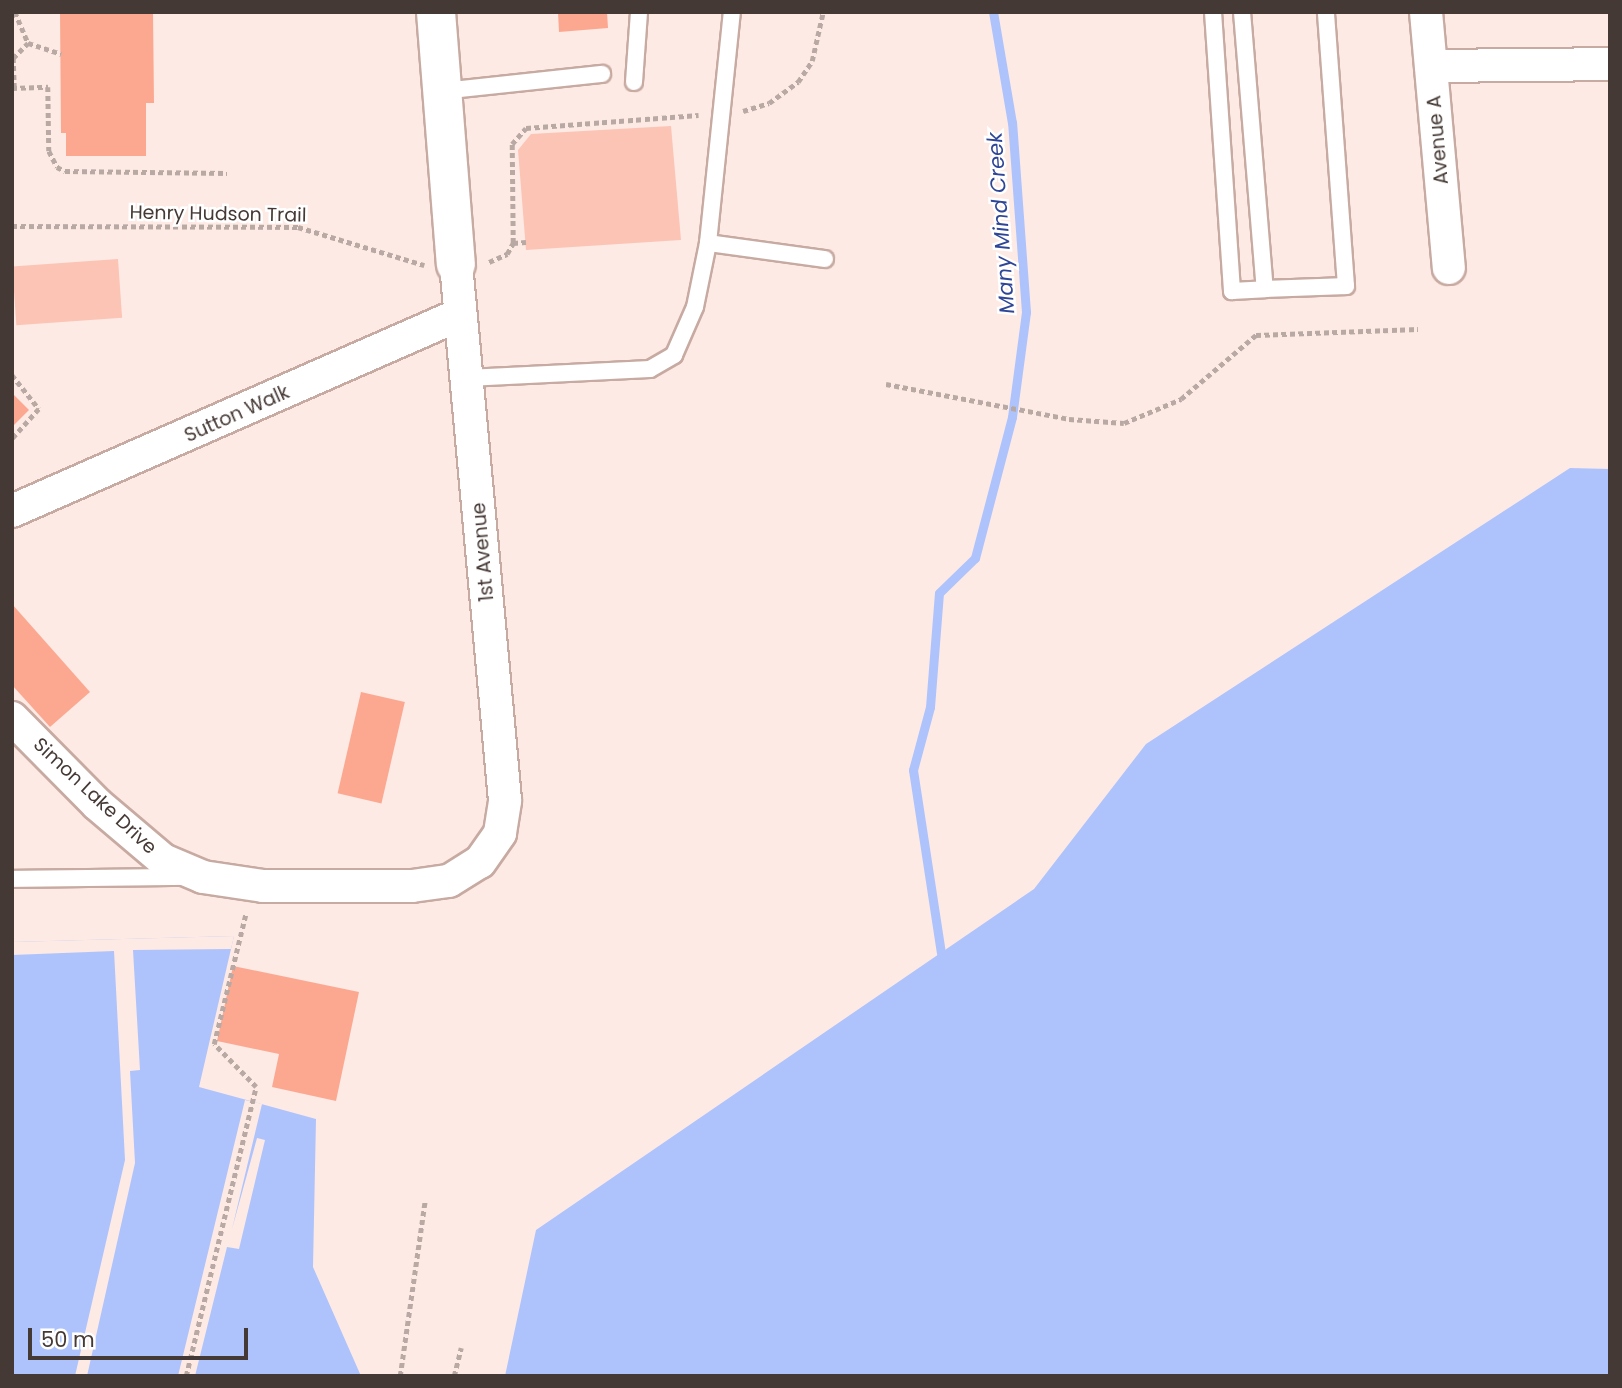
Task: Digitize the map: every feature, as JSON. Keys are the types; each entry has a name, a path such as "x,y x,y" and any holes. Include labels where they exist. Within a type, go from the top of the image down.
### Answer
{"street":[{"name":"1st Avenue","path":"258,885 449,881 480,862 500,833 505,800 460,314 473,263 442,91 436,12"},
{"name":"Avenue A","path":"1426,12 1449,268"},
{"path":"1431,66 1610,65"},
{"name":"Sutton Walk","path":"12,511 460,314"},
{"name":"Simon Lake Drive","path":"12,718 153,852 203,877 258,885"}],"lane":[{"path":"634,82 639,12"},
{"path":"467,378 650,369 666,363 692,317 708,243 732,12"},
{"path":"1213,12 1232,291 1346,286 1326,12"},
{"path":"1242,12 1265,289"},
{"path":"442,91 602,74"},
{"path":"708,243 825,259"},
{"path":"12,879 203,877"}],"path":[{"path":"15,12 28,43 61,54"},
{"path":"748,111 799,82 813,61 823,12"},
{"path":"28,43 13,58 13,88 48,87 47,141 57,167 77,173 227,173"},
{"path":"473,263 507,254 513,243 512,144 526,128 688,116"},
{"name":"Henry Hudson Trail","path":"12,226 298,227 418,265"},
{"path":"513,243 526,242"},
{"path":"886,384 1069,419 1124,423 1144,418 1181,399 1256,335 1418,329"},
{"path":"12,375 38,408 12,439"},
{"path":"186,1376 256,1087 214,1044 258,885"},
{"path":"400,1376 425,1201"},
{"path":"454,1376 461,1348"}],"shaded area":[{"path":"671,126 681,240 526,250 518,150 531,134"},
{"path":"118,259 122,318 16,325 12,266"}],"water":[{"path":"1570,468 1610,469 1610,1376 505,1376 536,1230 1034,889 1146,744"},
{"path":"234,936 199,1087 316,1119 313,1267 361,1376 12,1376 12,942"}],"pier":[{"path":"234,936 231,949 133,950 140,1070 130,1071 135,1163 87,1376 75,1376 125,1160 114,951 12,955 12,942"},
{"path":"245,1100 262,1104 232,1229 257,1138 265,1140 239,1249 227,1247 195,1376 178,1376"}],"building":[{"path":"60,12 153,12 154,103 146,103 146,156 66,156 66,133 61,133"},
{"path":"558,12 607,12 608,28 559,32"},
{"path":"12,393 29,410 12,427"},
{"path":"12,604 90,692 50,727 12,685"},
{"path":"361,692 405,702 381,803 338,793"},
{"path":"233,966 359,992 336,1101 272,1087 279,1054 217,1041"}],"waterway":[{"name":"Many Mind Creek","path":"941,953 913,770 930,707 939,593 975,558 1012,417 1026,312 1012,123 993,12"}]}
